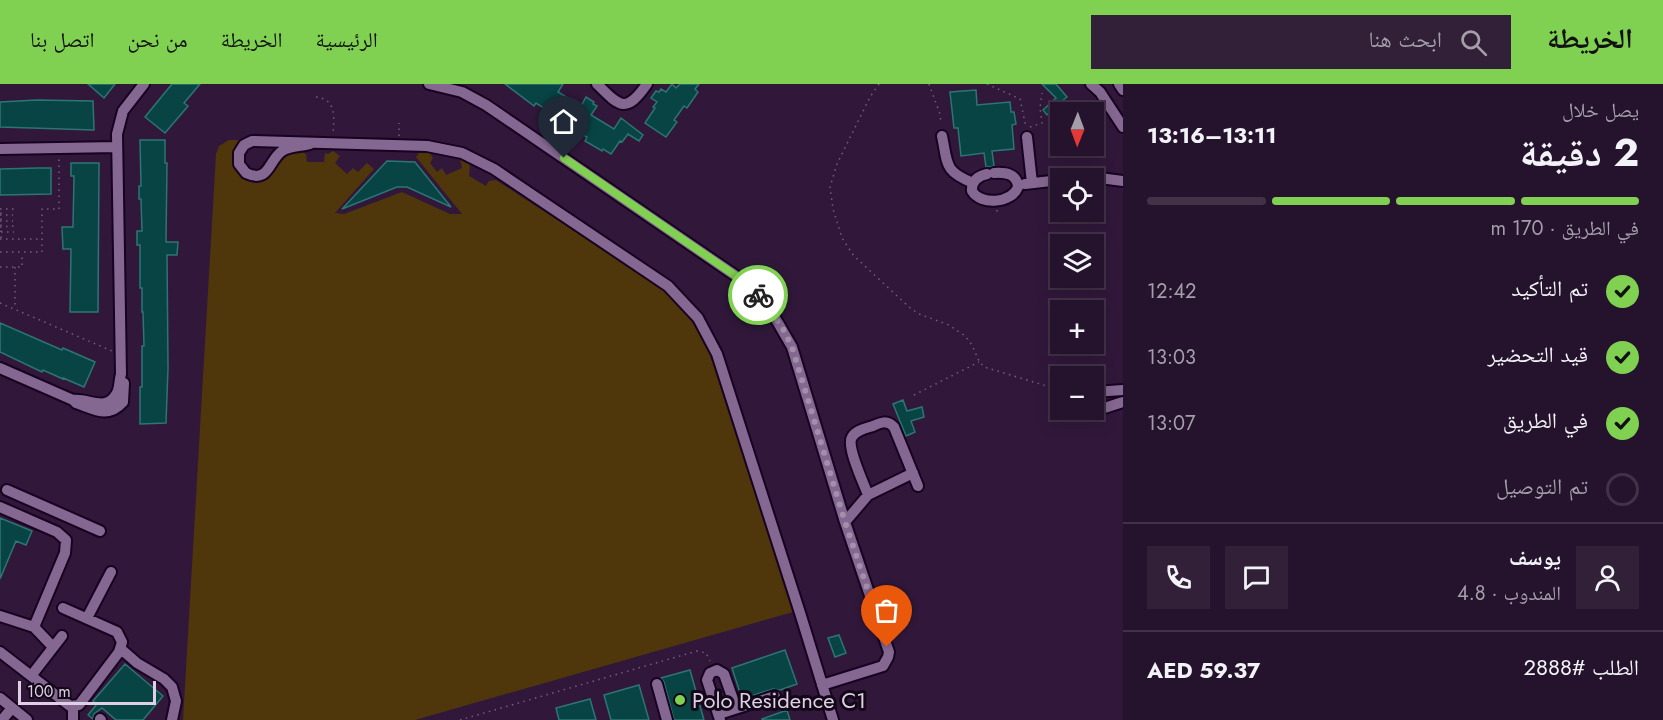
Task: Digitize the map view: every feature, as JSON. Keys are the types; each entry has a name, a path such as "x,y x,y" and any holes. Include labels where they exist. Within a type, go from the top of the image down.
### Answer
{"street":[{"path":"0,368 73,400 79,399 96,405 107,403 117,394 121,374 117,147 119,118 144,84"},
{"path":"429,84 462,92 486,105 739,278 756,292 770,309 792,347 845,522 887,647 886,662 878,668 822,685"},
{"path":"597,84 616,102 622,104 634,100 647,84"},
{"path":"1091,84 1100,92 1123,128"},
{"path":"1119,84 1123,90"},
{"path":"942,136 951,172 973,183"},
{"path":"1027,137 1032,183"},
{"path":"310,144 280,140 252,141 241,149 239,164 246,173 259,176 266,172 274,159 283,151 293,146 310,144 445,148 479,160 657,277 679,296 698,318 717,354 833,720"},
{"path":"0,149 117,147"},
{"path":"990,174 1008,174 1016,180 1018,185 1017,192 1010,198 984,201 974,195 973,183 978,178 990,174"},
{"path":"1104,179 1123,181"},
{"path":"1018,185 1050,181"},
{"path":"1104,391 1123,390"},
{"path":"1104,407 1123,402"},
{"path":"868,495 850,444 852,436 858,432 884,422 892,424 918,486"},
{"path":"845,522 868,495 913,473"},
{"path":"7,490 100,531"},
{"path":"0,507 57,532 66,540 67,549 34,627"},
{"path":"57,532 64,515"},
{"path":"87,618 111,572"},
{"path":"63,608 117,632 122,638 121,649 81,704 73,707"},
{"path":"0,616 34,627 53,646"},
{"path":"31,676 62,636"},
{"path":"121,649 172,687 176,701 172,720"},
{"path":"0,651 73,707"},
{"path":"736,708 724,674 717,670 714,671 707,680 719,717 736,708 775,696"},
{"path":"657,684 667,720"},
{"path":"0,698 25,719"},
{"path":"73,707 73,720"},
{"path":"2,719 12,708"}],"path":[{"path":"879,84 870,97 837,164 830,187 833,209 842,238 854,256 909,307 919,314 949,325 965,336 979,361 988,369 1050,387"},
{"path":"929,84 940,114 941,124"},
{"path":"987,84 1020,99 1026,128 1042,123 1040,108 1042,93"},
{"path":"316,97 327,99 333,109 332,144"},
{"path":"399,123 399,146"},
{"path":"0,252 42,252 42,208 59,208 58,148"},
{"path":"15,209 1,209 1,239 42,239"},
{"path":"8,239 11,226 10,209"},
{"path":"1,215 11,215"},
{"path":"1,221 10,221"},
{"path":"1,226 11,226"},
{"path":"1,232 14,232"},
{"path":"0,267 22,267 22,252"},
{"path":"15,267 15,309"},
{"path":"0,303 121,356"},
{"path":"914,395 979,361"},
{"path":"460,720 700,650 706,652 711,663"}],"shaded area":[{"path":"229,140 243,140 236,150 249,178 287,153 300,151 306,154 307,162 324,162 325,153 333,151 340,156 335,163 347,174 353,168 358,172 367,163 374,169 335,213 344,214 402,192 450,214 462,214 416,157 420,152 430,153 433,158 430,163 437,172 442,168 446,175 462,168 460,159 470,164 469,176 486,186 489,181 496,180 657,285 684,309 709,349 793,612 415,720 183,720 216,154 219,146"}],"building":[{"path":"88,84 115,84 104,98"},
{"path":"172,84 200,84 184,103 188,106 165,133 145,117"},
{"path":"505,84 563,84 558,92 581,106 586,97 594,102 593,104 597,106 591,115 614,129 621,118 643,135 639,141 628,134 611,154 603,149 602,151 585,141 587,137 551,117 553,114 536,103 534,106"},
{"path":"672,84 676,88 680,84 699,84 695,89 698,92 687,108 684,106 674,120 677,122 666,137 645,123 657,102 651,98 656,91 659,92 661,89 666,92"},
{"path":"1042,84 1056,84 1067,97 1063,102 1052,102 1056,98"},
{"path":"976,90 977,105 1010,102 1011,112 1014,112 1016,124 1012,125 1014,149 992,151 994,166 990,167 986,167 984,153 961,156 958,128 954,128 950,92"},
{"path":"93,101 94,130 0,127 0,102"},
{"path":"1050,104 1050,112 1047,115 1043,110"},
{"path":"140,140 165,140 166,242 178,242 177,255 167,255 166,423 140,424 142,346 144,346 140,245 137,245 137,231 142,231 141,199 139,199"},
{"path":"387,161 415,162 451,207 407,187 397,187 342,209"},
{"path":"71,163 99,163 98,312 70,312 71,249 63,249 62,227 73,227 74,176 71,176"},
{"path":"51,168 51,194 0,195 0,169"},
{"path":"0,323 95,362 84,387 43,370 42,372 0,352"},
{"path":"903,400 907,411 922,407 924,417 911,421 915,432 906,436 893,404"},
{"path":"0,518 32,531 26,545 16,541 0,579"},
{"path":"839,635 846,653 835,657 828,638"},
{"path":"785,650 797,684 742,699 732,668"},
{"path":"125,664 163,696 143,720 116,720 102,708 94,714 93,719 88,715 97,704 93,701"},
{"name":"Polo Residence C1","path":"690,670 704,720 674,720 661,678"},
{"path":"639,685 649,720 611,720 604,695"},
{"path":"590,699 596,720 559,720 556,708"},
{"path":"787,710 790,720 762,720 762,719"}],"way so far":[{"path":"758,295 782,327 792,347 845,522 887,647"}],"place":[{"name":"Polo Residence C1","path":"680,700"}],"route":[{"path":"564,158 739,278 758,295"}]}
